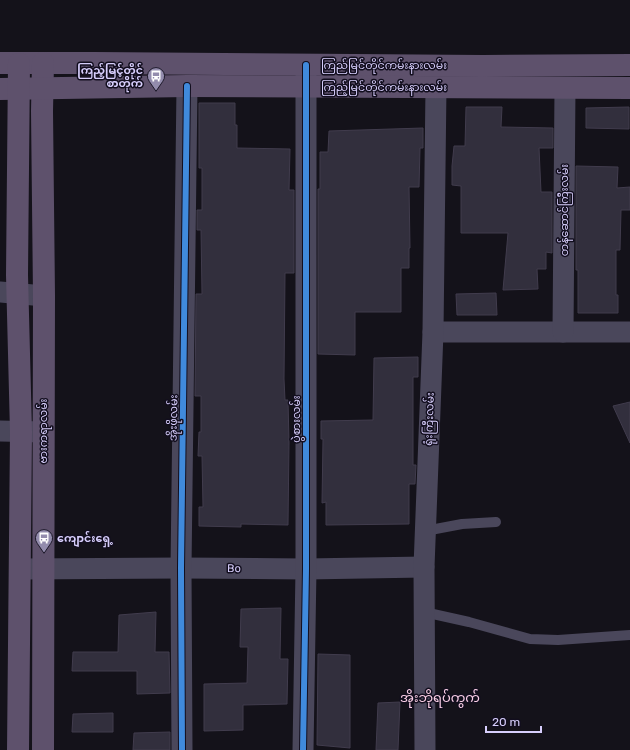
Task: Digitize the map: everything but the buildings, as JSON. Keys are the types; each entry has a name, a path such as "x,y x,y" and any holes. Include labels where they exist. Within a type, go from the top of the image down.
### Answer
{"main road":[{"path":"42,111 43,63"},
{"name":"ကြည်မြင်တိုင်ကမ်းနားလမ်း","path":"6,91 9,64 630,65"},
{"name":"ကြည့်မြင်တိုင်ကမ်းနားလမ်း","path":"66,88 187,86 630,88"},
{"path":"6,91 66,88"},
{"path":"42,111 50,98 66,88"},
{"name":"ဗားကရာလမ်း","path":"6,91 8,100 18,112 9,293 21,432 18,750"},
{"name":"ဗားကရာလမ်း","path":"42,111 44,296 43,750"}],"street":[{"name":"ပွဲစားလမ်း","path":"303,750 306,569 306,65"},
{"name":"အိုးဖိုလမ်း","path":"182,750 180,568 187,86"},
{"name":"ရုံးကြီးလမ်း","path":"425,750 424,567 433,332 436,87"},
{"name":"တန်ဆောင်ကြီးလမ်း","path":"563,332 565,88"},
{"path":"9,293 44,296"},
{"path":"433,332 630,332"},
{"path":"0,431 43,432"},
{"name":"Bo","path":"20,569 306,569 424,567"}],"lane":[{"path":"425,531 462,524 496,522"},
{"path":"424,612 469,622 530,640 558,640 630,635"}],"cycle path":[{"path":"303,750 306,569 306,65"},
{"path":"182,750 181,568 187,86"}],"place":[{"name":"ကြည့်မြင့်တိုင် စာတိုက်","path":"156,91"},
{"name":"ကျောင်းရှေ့","path":"44,553"}],"district":[{"name":"အိုးဘိုရပ်ကွက်","path":"440,697"}]}
